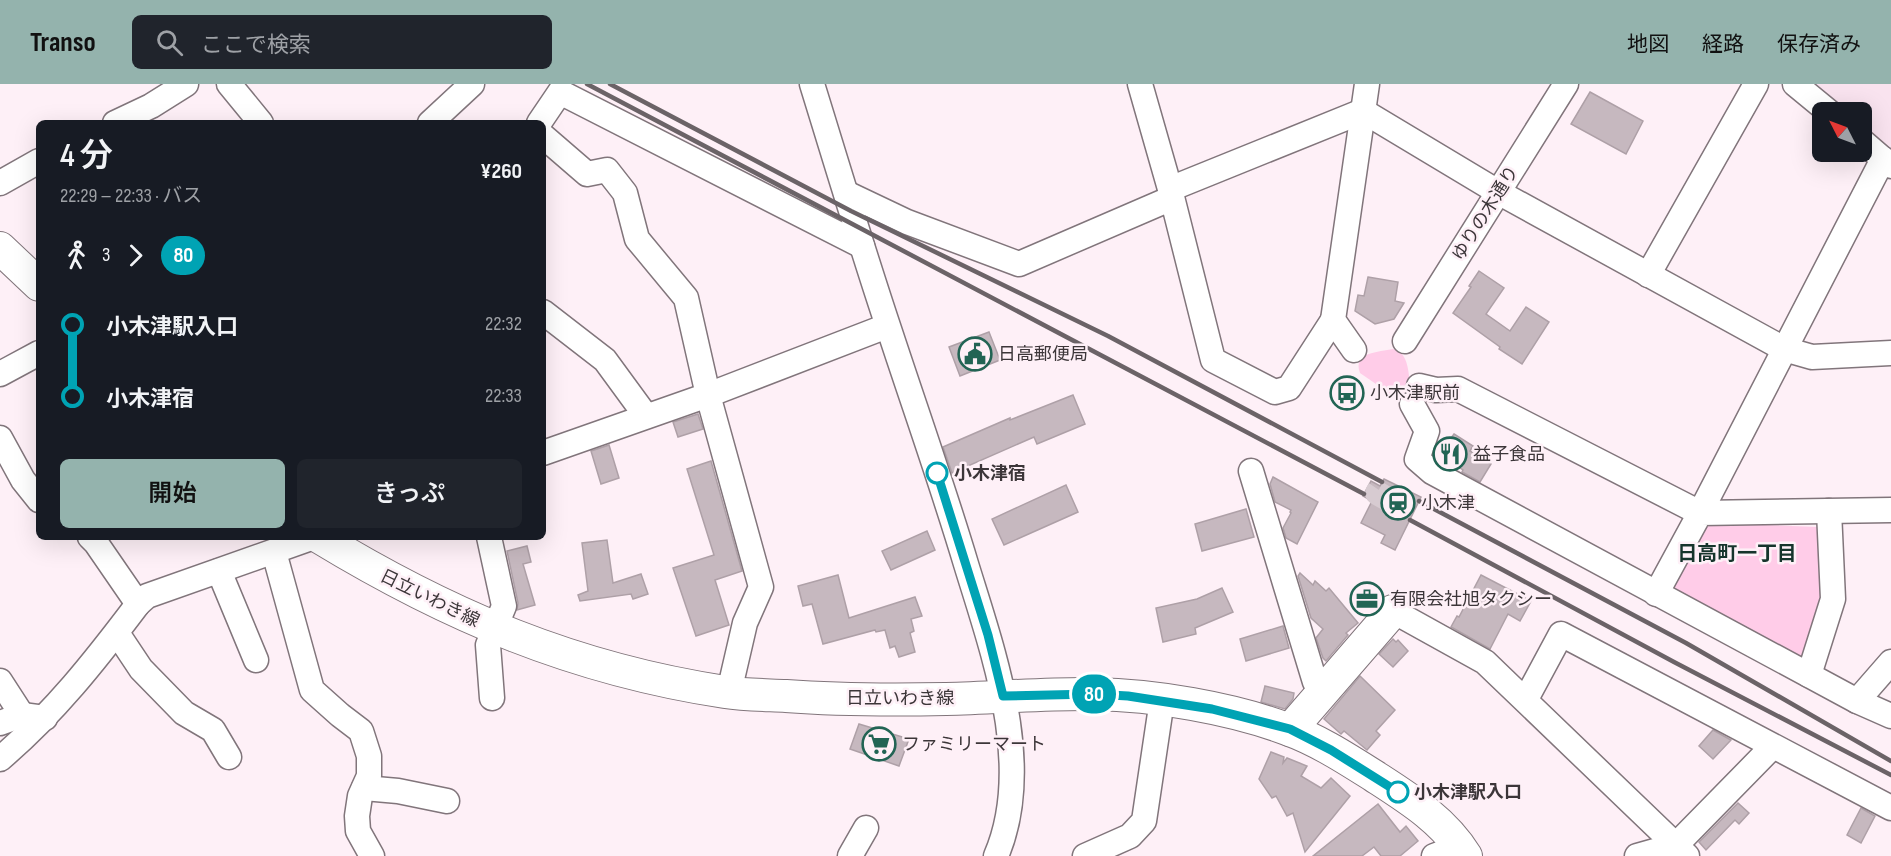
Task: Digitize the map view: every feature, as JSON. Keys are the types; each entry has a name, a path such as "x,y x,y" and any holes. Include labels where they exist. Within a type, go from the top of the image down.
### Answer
{"main road":[{"path":"0,248 36,282"},
{"name":"日立いわき線","path":"324,540 395,582 494,628 599,664 671,682 729,692 826,699 947,699 1093,694 1162,700 1212,709 1290,729 1331,750 1399,792 1448,831 1453,853"},
{"path":"1290,729 1393,611"}],"street":[{"path":"229,84 259,120"},
{"path":"433,120 472,84"},
{"path":"812,84 887,326 956,529 988,635 1003,696 1012,769 1003,854"},
{"path":"1140,84 1171,193 1213,360 1275,392 1289,388 1333,320 1366,84"},
{"name":"ゆりの木通り","path":"1405,341 1566,84"},
{"path":"1648,275 1756,84"},
{"path":"1795,84 1816,102"},
{"path":"121,120 151,106 172,88"},
{"path":"540,120 552,88 862,246"},
{"path":"846,193 907,222 1019,264 1171,193 1364,111"},
{"path":"1364,111 1498,192 1784,349 1812,357 1891,353"},
{"path":"546,139 587,174 607,171 626,193 636,239 686,298 708,395 761,587 745,622 729,692"},
{"path":"1656,594 1784,349 1887,162 1872,149"},
{"path":"0,183 36,163"},
{"path":"546,314 605,360 646,416"},
{"path":"1333,320 1354,350"},
{"path":"546,452 708,395 887,326"},
{"path":"0,374 36,355"},
{"path":"1891,510 1700,513 1458,389 1436,390 1415,395 1427,430 1417,459 1432,472 1857,701 1891,716"},
{"path":"0,438 23,480 36,496"},
{"path":"1251,471 1315,682 1324,690"},
{"path":"1809,675 1833,599 1829,511"},
{"path":"93,540 138,604"},
{"path":"22,718 76,685 138,604 147,596 306,540"},
{"path":"490,540 504,606 488,645 492,698"},
{"path":"274,552 312,690 340,716 362,730 369,756 369,776 360,796 357,816 358,831 372,856"},
{"path":"219,571 256,660"},
{"path":"1393,611 1485,662 1682,850"},
{"path":"117,633 141,669 184,713 213,730 229,757"},
{"path":"1526,699 1561,634 1891,808"},
{"path":"1857,701 1891,662"},
{"path":"0,681 31,733 0,759"},
{"path":"1085,856 1130,836 1144,821 1162,700"},
{"path":"1636,856 1682,850 1772,747"},
{"path":"364,788 398,791 447,801"},
{"path":"850,856 866,828"}],"shaded area":[{"path":"1802,84 1891,84 1891,159 1872,143 1872,102 1824,102"},
{"path":"1393,349 1402,354 1408,367 1410,383 1402,395 1392,395 1360,373 1359,366 1363,357 1374,352"},
{"path":"1708,523 1818,527 1823,533 1826,604 1804,665 1667,586"}],"building":[{"path":"1590,92 1643,121 1626,154 1571,124"},
{"path":"1479,271 1504,288 1486,314 1510,331 1526,307 1549,322 1522,364 1453,313"},
{"path":"1368,277 1398,282 1395,301 1404,303 1394,319 1375,324 1355,311 1358,295 1364,296"},
{"path":"989,332 1000,360 960,376 949,347"},
{"path":"1073,395 1085,424 1037,444 1034,437 952,473 943,447 1010,418 1010,420"},
{"path":"698,414 703,429 678,437 673,422"},
{"path":"1454,434 1473,446 1470,451 1491,464 1480,482 1462,472 1463,470 1439,454"},
{"path":"609,445 619,478 601,484 591,451"},
{"path":"711,461 742,571 715,580 729,625 696,636 673,568 714,555 687,469"},
{"path":"1273,477 1318,502 1297,544 1286,538 1283,528 1291,510 1275,502 1270,484"},
{"name":"小木津","path":"1384,479 1421,497 1395,550 1381,543 1385,535 1361,523 1372,501 1363,496 1371,481 1380,486"},
{"path":"1066,485 1078,512 1004,545 992,519"},
{"path":"1246,509 1254,537 1202,551 1195,524"},
{"path":"927,531 935,550 891,570 882,551"},
{"path":"607,540 613,583 641,574 648,594 633,599 631,594 580,601 578,595 588,591 582,543"},
{"path":"527,546 531,562 523,564 535,605 517,610 518,603 507,551"},
{"path":"1300,573 1313,585 1315,581 1326,591 1329,588 1358,623 1346,633 1348,635 1326,661 1316,638 1323,629 1311,618 1298,576"},
{"path":"838,575 849,618 915,597 922,616 911,619 914,631 910,633 915,652 899,657 895,646 890,648 885,630 876,632 875,630 823,644 812,604 803,606 798,586"},
{"path":"1481,575 1531,601 1520,621 1508,614 1490,649 1451,627 1457,616 1459,617"},
{"path":"1222,588 1233,612 1195,628 1196,634 1163,642 1156,608 1197,599"},
{"path":"1283,626 1289,648 1246,661 1240,639"},
{"path":"1393,639 1396,642 1398,640 1408,651 1393,667 1379,654"},
{"path":"1360,676 1395,710 1376,731 1380,735 1367,750 1344,731 1341,734 1324,719"},
{"path":"1265,686 1294,693 1293,699 1285,709 1261,702"},
{"name":"ファミリーマート","path":"859,724 909,739 899,766 850,749"},
{"path":"1713,730 1731,740 1713,759 1699,746"},
{"path":"1271,752 1284,757 1283,763 1287,758 1307,766 1301,776 1321,788 1331,778 1350,796 1305,852 1293,813 1287,816 1276,796 1272,798 1259,779"},
{"path":"1738,803 1749,813 1739,824 1735,820 1706,850 1699,842"},
{"path":"1378,804 1400,832 1406,826 1418,841 1400,856 1381,856 1374,847 1362,856 1313,856"},
{"path":"1861,808 1875,816 1861,843 1847,835"}],"tunnel":[{"path":"1379,490 1377,493 1405,509"}],"railway":[{"path":"587,84 1364,494"},
{"path":"610,84 851,211 1108,336 1382,482"},
{"path":"1419,501 1686,643 1891,761"},
{"path":"1410,520 1674,662 1891,775"}],"bus line":[{"name":"80","path":"937,473 988,635 1003,696 1093,694 1128,696 1212,709 1258,720 1290,729 1331,750 1398,792"}],"place":[{"name":"日高郵便局","path":"975,354"},
{"name":"小木津駅前","path":"1347,393"},
{"name":"益子食品","path":"1450,454"},
{"name":"小木津宿","path":"937,473"},
{"name":"小木津","path":"1398,503"},
{"name":"有限会社旭タクシー","path":"1367,599"},
{"name":"ファミリーマート","path":"879,744"},
{"name":"小木津駅入口","path":"1398,792"}],"district":[{"name":"日高町一丁目","path":"1737,553"}]}
